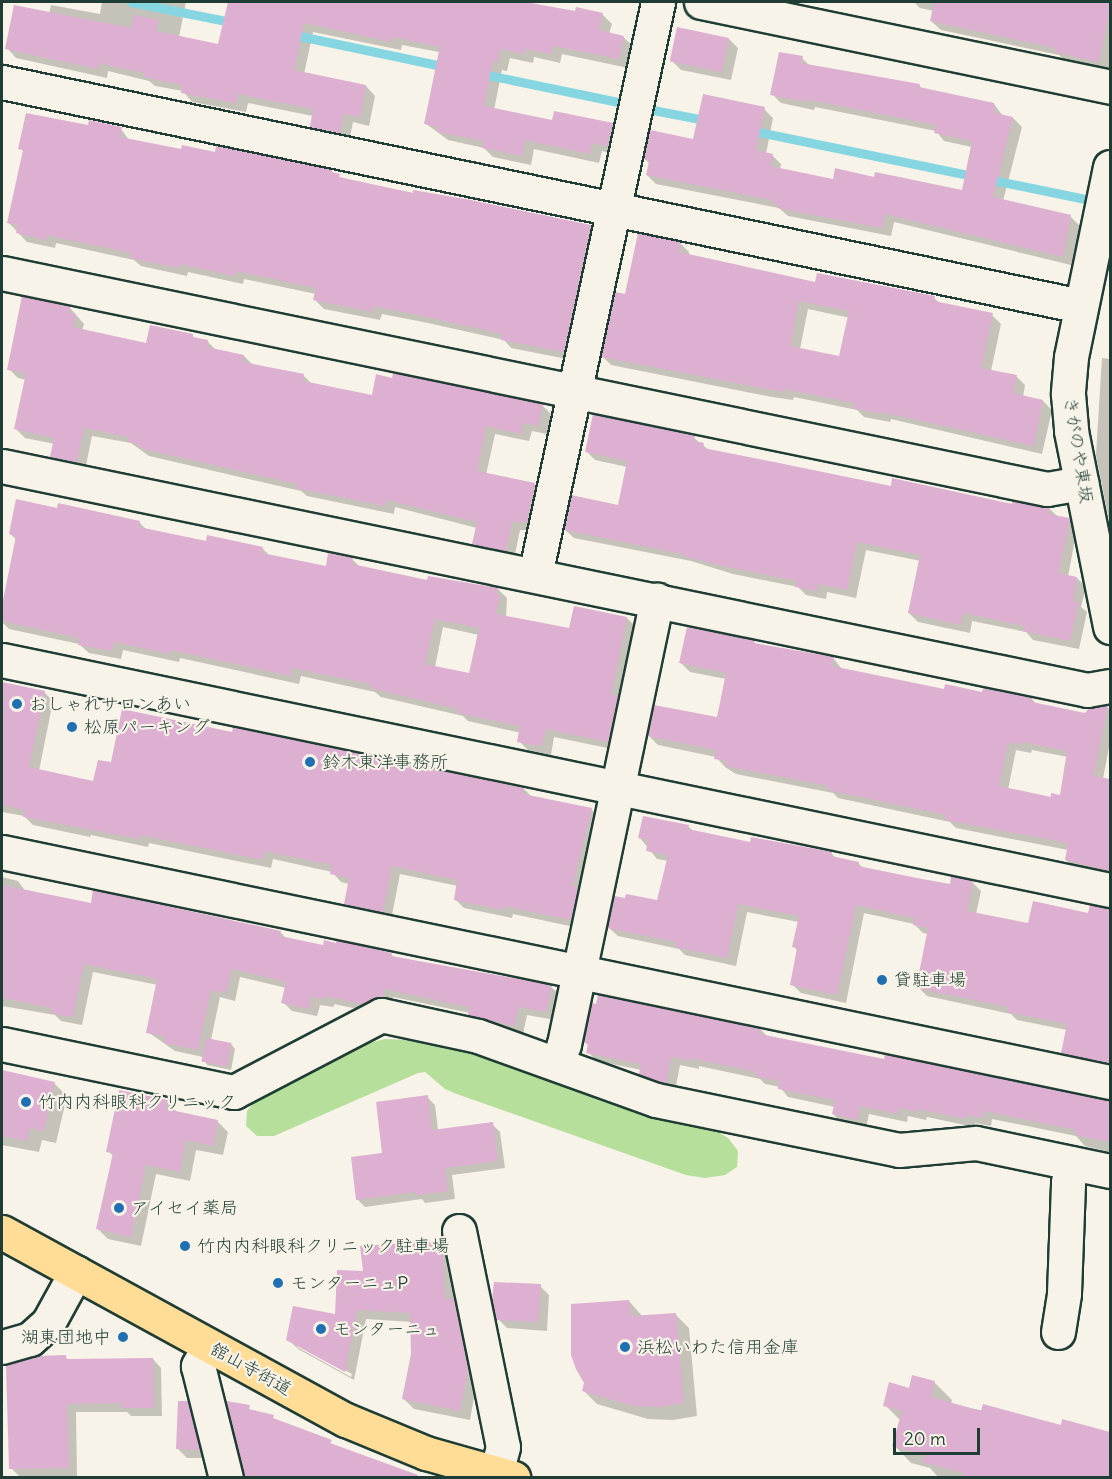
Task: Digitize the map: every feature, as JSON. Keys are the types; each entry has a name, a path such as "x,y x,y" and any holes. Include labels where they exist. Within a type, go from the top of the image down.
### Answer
{"main road":[{"name":"舘山寺街道","path":"2,1232 346,1420 385,1438 505,1475"}],"street":[{"path":"535,575 658,2"},
{"path":"701,2 1110,87"},
{"path":"2,82 1082,306"},
{"name":"きがのや東坂","path":"1110,167 1104,232 1082,306 1071,357 1068,394 1071,431 1110,627"},
{"path":"2,273 1047,489 1082,483"},
{"path":"2,466 1088,690 1110,686"},
{"path":"557,1064 564,1044 657,600"},
{"path":"2,660 1110,890"},
{"path":"2,852 1110,1082"},
{"path":"2,1044 234,1092 381,1015 478,1036 656,1100 899,1150 976,1143 1110,1171"},
{"path":"1058,1332 1064,1293 1068,1182 1072,1163"},
{"path":"459,1231 503,1447 505,1475"},
{"path":"2,1347 30,1339 48,1323 75,1272"},
{"path":"209,1346 200,1361 199,1372 226,1478"}],"green space":[{"path":"385,1039 410,1040 473,1053 651,1116 713,1129 728,1138 738,1151 737,1167 725,1175 705,1178 686,1175 454,1093 445,1089 425,1072 418,1073 274,1136 257,1136 246,1126 247,1111 256,1100 362,1045"}],"building":[{"path":"228,2 525,2 575,11 576,7 603,13 599,30 624,36 619,59 553,46 551,54 525,49 524,54 500,49 498,62 493,61 484,106 552,120 554,111 613,123 608,146 592,143 590,154 525,140 522,156 482,148 484,141 437,132 438,127 424,124 440,47 393,37 392,42 304,23 294,70 366,85 360,117 344,114 340,133 310,127 313,109 238,94 236,103 181,93 182,85 144,77 144,73 99,63 98,69 5,49 14,5 131,28 134,15 159,20 156,31 218,44"},
{"path":"934,2 1110,2 1110,8 1099,62 1054,52 1055,48 930,21"},
{"path":"677,27 729,38 722,72 670,61"},
{"path":"779,52 803,56 801,63 920,84 919,87 994,103 995,113 1013,117 993,197 1071,215 1063,257 885,214 882,228 777,208 778,204 772,203 772,200 646,175 649,161 643,159 650,130 693,139 703,94 765,107 756,150 773,154 770,166 833,179 835,168 874,177 875,172 962,190 972,141 934,133 936,125 806,99 806,102 770,95"},
{"path":"26,113 88,125 89,120 122,127 120,137 181,149 182,145 215,152 216,146 332,170 340,174 339,177 413,193 413,190 471,200 591,225 564,352 501,340 502,334 418,315 373,306 372,312 313,300 316,288 236,271 235,276 180,264 179,268 130,258 131,253 47,235 46,240 16,233 18,225 7,223 23,150 18,149"},
{"path":"638,233 681,242 679,252 815,282 817,273 935,296 934,301 993,313 981,368 1017,375 1013,393 1043,400 1034,446 882,412 882,414 853,408 854,403 601,357 615,292 625,294","holes":["799,301 849,311 839,356 790,346"]},
{"path":"22,296 70,307 69,313 76,314 73,327 146,343 150,325 193,334 193,337 208,340 207,347 244,355 243,362 304,374 303,381 372,395 376,374 392,378 393,373 543,404 538,426 523,423 521,434 486,426 477,471 535,483 527,522 512,522 506,551 472,544 477,522 387,500 385,506 296,488 297,484 139,448 140,445 128,442 129,437 84,428 77,462 50,457 54,438 14,429 26,373 7,370"},
{"path":"593,414 695,436 694,441 704,443 703,448 891,486 892,478 1012,504 1013,501 1050,507 1049,514 1070,520 1058,573 1077,577 1073,601 1079,602 1070,641 1023,631 1024,626 963,613 961,625 908,613 920,555 857,542 847,590 819,584 817,591 795,587 797,581 723,566 683,556 683,554 564,530 571,495 618,505 627,461 585,452"},
{"path":"16,499 57,508 58,503 140,521 139,527 206,541 207,535 263,547 262,553 326,566 328,553 353,558 352,564 427,580 428,576 498,588 497,594 500,595 496,614 569,628 574,606 627,617 611,694 618,696 608,742 546,729 542,745 532,745 517,742 520,726 457,713 458,709 370,688 371,684 292,668 291,676 171,650 170,654 114,642 112,651 78,645 79,638 2,621 2,605 16,536 9,534","holes":["435,619 479,628 469,673 425,664"]},
{"path":"687,627 754,640 754,643 834,657 832,666 944,689 945,684 982,692 983,688 1032,698 1032,702 1085,713 1089,708 1108,705 1093,776 1110,779 1110,871 1065,860 1068,843 945,820 946,815 828,790 829,786 725,766 727,761 714,759 716,750 648,736 654,705 717,717 726,673 679,663","holes":["1008,742 1022,745 1023,742 1067,751 1060,795 1051,793 1051,797 999,786"]},
{"path":"2,682 45,691 29,767 93,781 98,760 111,762 122,709 232,732 233,727 524,788 523,794 592,808 572,886 578,887 571,920 505,906 504,910 454,900 457,880 392,866 383,912 344,904 349,878 330,874 332,865 265,851 263,860 141,835 140,839 23,817 24,810 2,805"},
{"path":"643,816 689,825 688,829 750,842 751,837 832,852 831,856 859,862 858,866 922,879 950,884 951,876 973,881 967,911 1028,923 1033,901 1088,913 1090,905 1110,908 1110,1063 1061,1053 1067,1024 1007,1012 1008,1007 916,988 928,928 913,925 914,918 856,905 837,995 790,985 797,948 792,947 799,916 738,904 727,958 675,947 676,942 607,928 614,896 625,898 626,894 657,900 668,855 646,851 648,840 638,838"},
{"path":"2,885 91,903 93,890 281,931 280,936 323,945 324,940 336,943 336,940 392,953 391,956 552,985 546,1012 519,1007 514,1026 468,1015 469,1007 384,989 383,997 362,1004 326,996 325,999 311,997 309,1009 281,1003 286,982 232,969 226,993 211,990 198,1050 164,1043 166,1037 146,1033 157,979 84,964 73,1017 51,1013 52,1008 2,998"},
{"path":"598,995 761,1029 760,1034 884,1059 885,1054 1110,1100 1110,1142 1075,1135 1076,1130 984,1111 982,1118 966,1115 966,1119 918,1109 918,1112 899,1108 898,1114 860,1106 857,1120 832,1114 835,1100 778,1089 779,1081 755,1076 756,1072 691,1058 690,1061 671,1057 666,1083 661,1082 639,1074 641,1064 586,1053 588,1044 583,1042 592,1003 596,1004"},
{"path":"206,1038 232,1043 227,1067 201,1062"},
{"name":"竹内内科眼科クリニック","path":"2,1070 55,1082 44,1131 30,1128 27,1141 2,1136"},
{"path":"119,1090 168,1100 166,1109 218,1120 213,1146 186,1140 180,1172 146,1165 131,1237 96,1229 113,1153 106,1152"},
{"path":"428,1095 432,1130 493,1122 498,1161 445,1168 448,1191 416,1195 415,1192 356,1200 351,1157 382,1153 376,1102"},
{"path":"442,1241 445,1299 454,1299 468,1369 460,1411 402,1399 411,1354 410,1313 357,1310 345,1372 286,1340 293,1306 335,1314 337,1270 363,1271 360,1246"},
{"path":"494,1282 541,1284 538,1322 496,1320 492,1300"},
{"name":"浜松いわた信用金庫","path":"629,1300 631,1316 676,1313 684,1403 659,1407 633,1406 582,1391 584,1383 571,1355 571,1304"},
{"path":"66,1355 66,1359 153,1358 154,1408 121,1408 121,1403 67,1404 69,1468 9,1469 6,1365 37,1356"},
{"path":"912,1375 935,1381 931,1397 981,1411 983,1404 1061,1425 1062,1419 1110,1432 1110,1478 962,1478 964,1473 922,1462 925,1455 892,1446 902,1411 883,1406 889,1382 909,1388"},
{"path":"178,1401 188,1401 200,1450 176,1449"},
{"path":"226,1401 250,1405 249,1409 274,1415 273,1418 332,1440 330,1443 418,1475 417,1478 244,1478"}],"waterway":[{"path":"131,2 236,23"},
{"path":"290,34 447,67"},
{"path":"478,73 623,103"},
{"path":"648,109 709,121"},
{"path":"749,130 1090,200"}],"place":[{"name":"おしゃれサロンあい","path":"17,704"},
{"name":"松原パーキング","path":"72,727"},
{"name":"鈴木東洋事務所","path":"310,762"},
{"name":"貸駐車場","path":"882,980"},
{"name":"竹内内科眼科クリニック","path":"26,1102"},
{"name":"アイセイ薬局","path":"119,1208"},
{"name":"竹内内科眼科クリニック駐車場","path":"185,1246"},
{"name":"モンターニュP","path":"278,1283"},
{"name":"モンターニュ","path":"321,1329"},
{"name":"湖東団地中","path":"123,1337"},
{"name":"浜松いわた信用金庫","path":"625,1347"}]}
